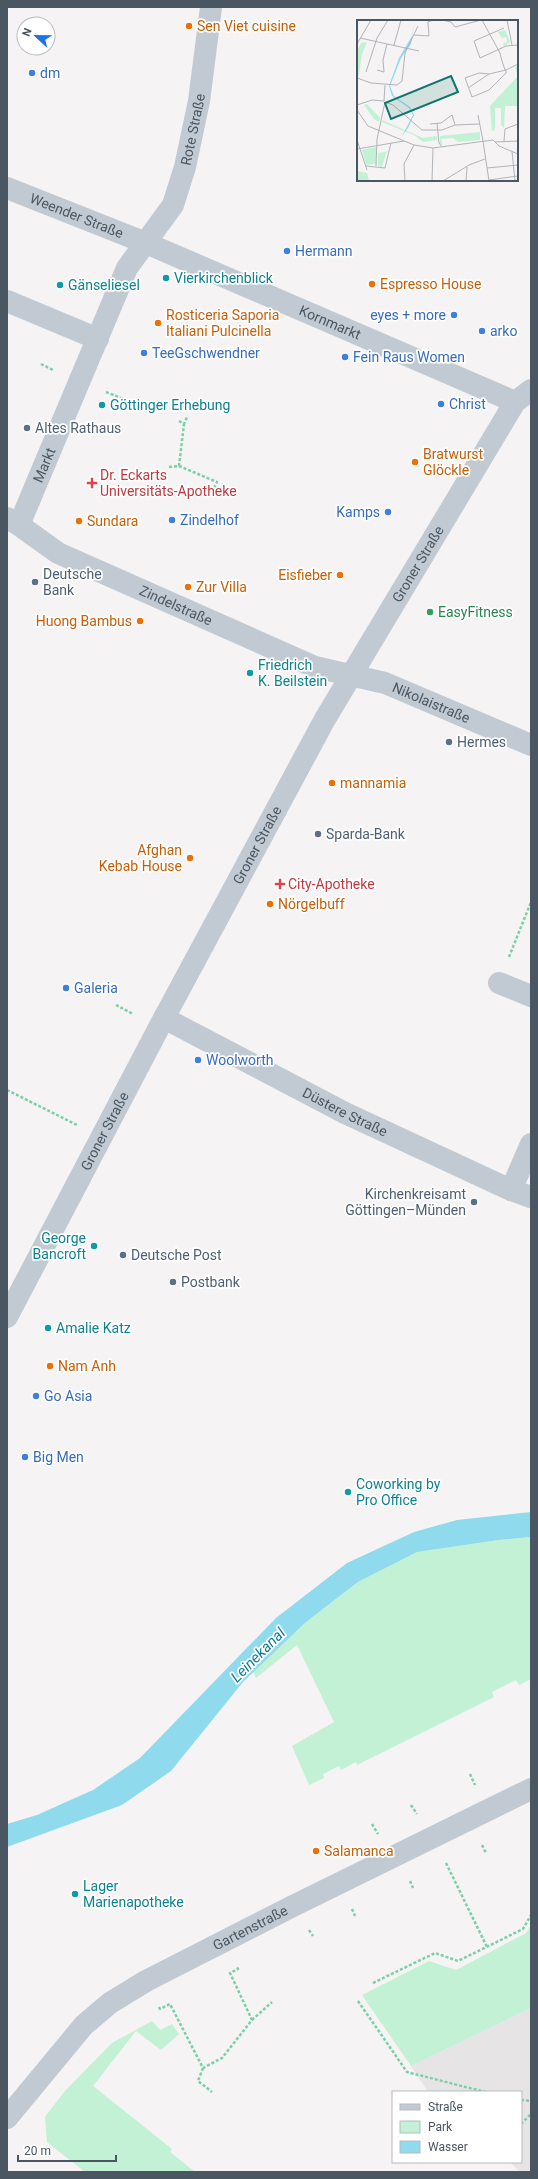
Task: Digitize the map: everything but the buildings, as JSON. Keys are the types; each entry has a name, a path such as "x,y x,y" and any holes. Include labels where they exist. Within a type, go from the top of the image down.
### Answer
{"street":[{"name":"Rote Straße","path":"146,243 172,205 185,167 199,101 211,7"},
{"name":"Weender Straße","path":"7,188 146,243"},
{"name":"Markt","path":"13,522 98,339 127,268 146,243"},
{"name":"Kornmarkt","path":"146,243 523,396"},
{"path":"7,301 98,339"},
{"name":"Groner Straße","path":"7,1317 164,1018 325,719 523,396"},
{"name":"Zindelstraße","path":"13,522 58,552 315,667 352,676"},
{"name":"Nikolaistraße","path":"352,676 385,683 531,745"},
{"path":"499,983 531,996"},
{"name":"Düstere Straße","path":"164,1018 346,1113 521,1193"},
{"path":"521,1193 531,1144"},
{"name":"Gartenstraße","path":"7,2118 84,2025 110,2003 146,1981 224,1941 531,1789"}],"path":[{"path":"179,466 184,424 187,417"},
{"path":"179,421 184,424"},
{"path":"168,467 179,466 217,482 214,488"},
{"path":"499,983 531,902"},
{"path":"7,1090 101,1137"},
{"path":"410,1804 434,1838 487,1947"},
{"path":"373,1983 435,1954 458,1961 523,1929 531,1915"},
{"path":"224,1941 238,1969 230,1973 252,2020"},
{"path":"146,1981 160,2008 170,2004 203,2068"},
{"path":"358,2001 407,2072 481,2091"},
{"path":"212,2092 198,2081 203,2068 222,2058 252,2020 272,2002"},
{"path":"522,2123 531,2114"}],"shaded area":[{"path":"531,2008 531,2172 520,2172 511,2163 522,2163 522,2091 427,2091 411,2066"}],"green space":[{"path":"531,1537 531,1679 519,1685 516,1680 492,1692 494,1697 357,1765 356,1762 341,1770 339,1766 323,1774 324,1778 309,1785 292,1746 334,1722 297,1645 256,1678 253,1672 306,1622 358,1582 417,1552 499,1540"},
{"path":"531,1925 531,2008 411,2066 362,1995 429,1961 456,1970 526,1933"},
{"path":"152,2021 160,2030 172,2024 179,2034 161,2050 136,2031 93,2086 172,2149 170,2152 195,2172 85,2172 47,2142 45,2117 64,2092 112,2043"}],"water":[{"name":"Leinekanal","path":"531,1512 531,1537 499,1540 417,1552 358,1582 306,1622 243,1682 171,1771 122,1805 7,1847 7,1824 37,1815 93,1790 140,1758 276,1618 347,1563 414,1532 457,1520"}],"place":[{"name":"Sen Viet cuisine","path":"189,26"},
{"name":"dm","path":"32,73"},
{"name":"Hermann","path":"287,251"},
{"name":"Vierkirchenblick","path":"166,278"},
{"name":"Espresso House","path":"372,284"},
{"name":"Gänseliesel","path":"60,285"},
{"name":"eyes + more","path":"454,315"},
{"name":"Rosticeria Saporia Italiani Pulcinella","path":"158,323"},
{"name":"arko","path":"482,331"},
{"name":"TeeGschwendner","path":"144,353"},
{"name":"Fein Raus Women","path":"345,357"},
{"name":"Christ","path":"441,404"},
{"name":"Göttinger Erhebung","path":"102,405"},
{"name":"Altes Rathaus","path":"27,428"},
{"name":"Bratwurst Glöckle","path":"415,462"},
{"name":"Dr. Eckarts Universitäts-Apotheke","path":"92,483"},
{"name":"Kamps","path":"388,512"},
{"name":"Zindelhof","path":"172,520"},
{"name":"Sundara","path":"79,521"},
{"name":"Eisfieber","path":"340,575"},
{"name":"Deutsche Bank","path":"35,582"},
{"name":"Zur Villa","path":"188,587"},
{"name":"EasyFitness","path":"430,612"},
{"name":"Huong Bambus","path":"140,621"},
{"name":"Friedrich K. Beilstein","path":"250,673"},
{"name":"Hermes","path":"449,742"},
{"name":"mannamia","path":"332,783"},
{"name":"Sparda-Bank","path":"318,834"},
{"name":"Afghan Kebab House","path":"190,858"},
{"name":"City-Apotheke","path":"280,884"},
{"name":"Nörgelbuff","path":"270,904"},
{"name":"Galeria","path":"66,988"},
{"name":"Woolworth","path":"198,1060"},
{"name":"Kirchenkreisamt Göttingen–Münden","path":"474,1202"},
{"name":"George Bancroft","path":"94,1246"},
{"name":"Deutsche Post","path":"123,1255"},
{"name":"Postbank","path":"173,1282"},
{"name":"Amalie Katz","path":"48,1328"},
{"name":"Nam Anh","path":"50,1366"},
{"name":"Go Asia","path":"36,1396"},
{"name":"Big Men","path":"25,1457"},
{"name":"Coworking by Pro Office","path":"348,1492"},
{"name":"Salamanca","path":"316,1851"},
{"name":"Lager Marienapotheke","path":"75,1894"}]}
